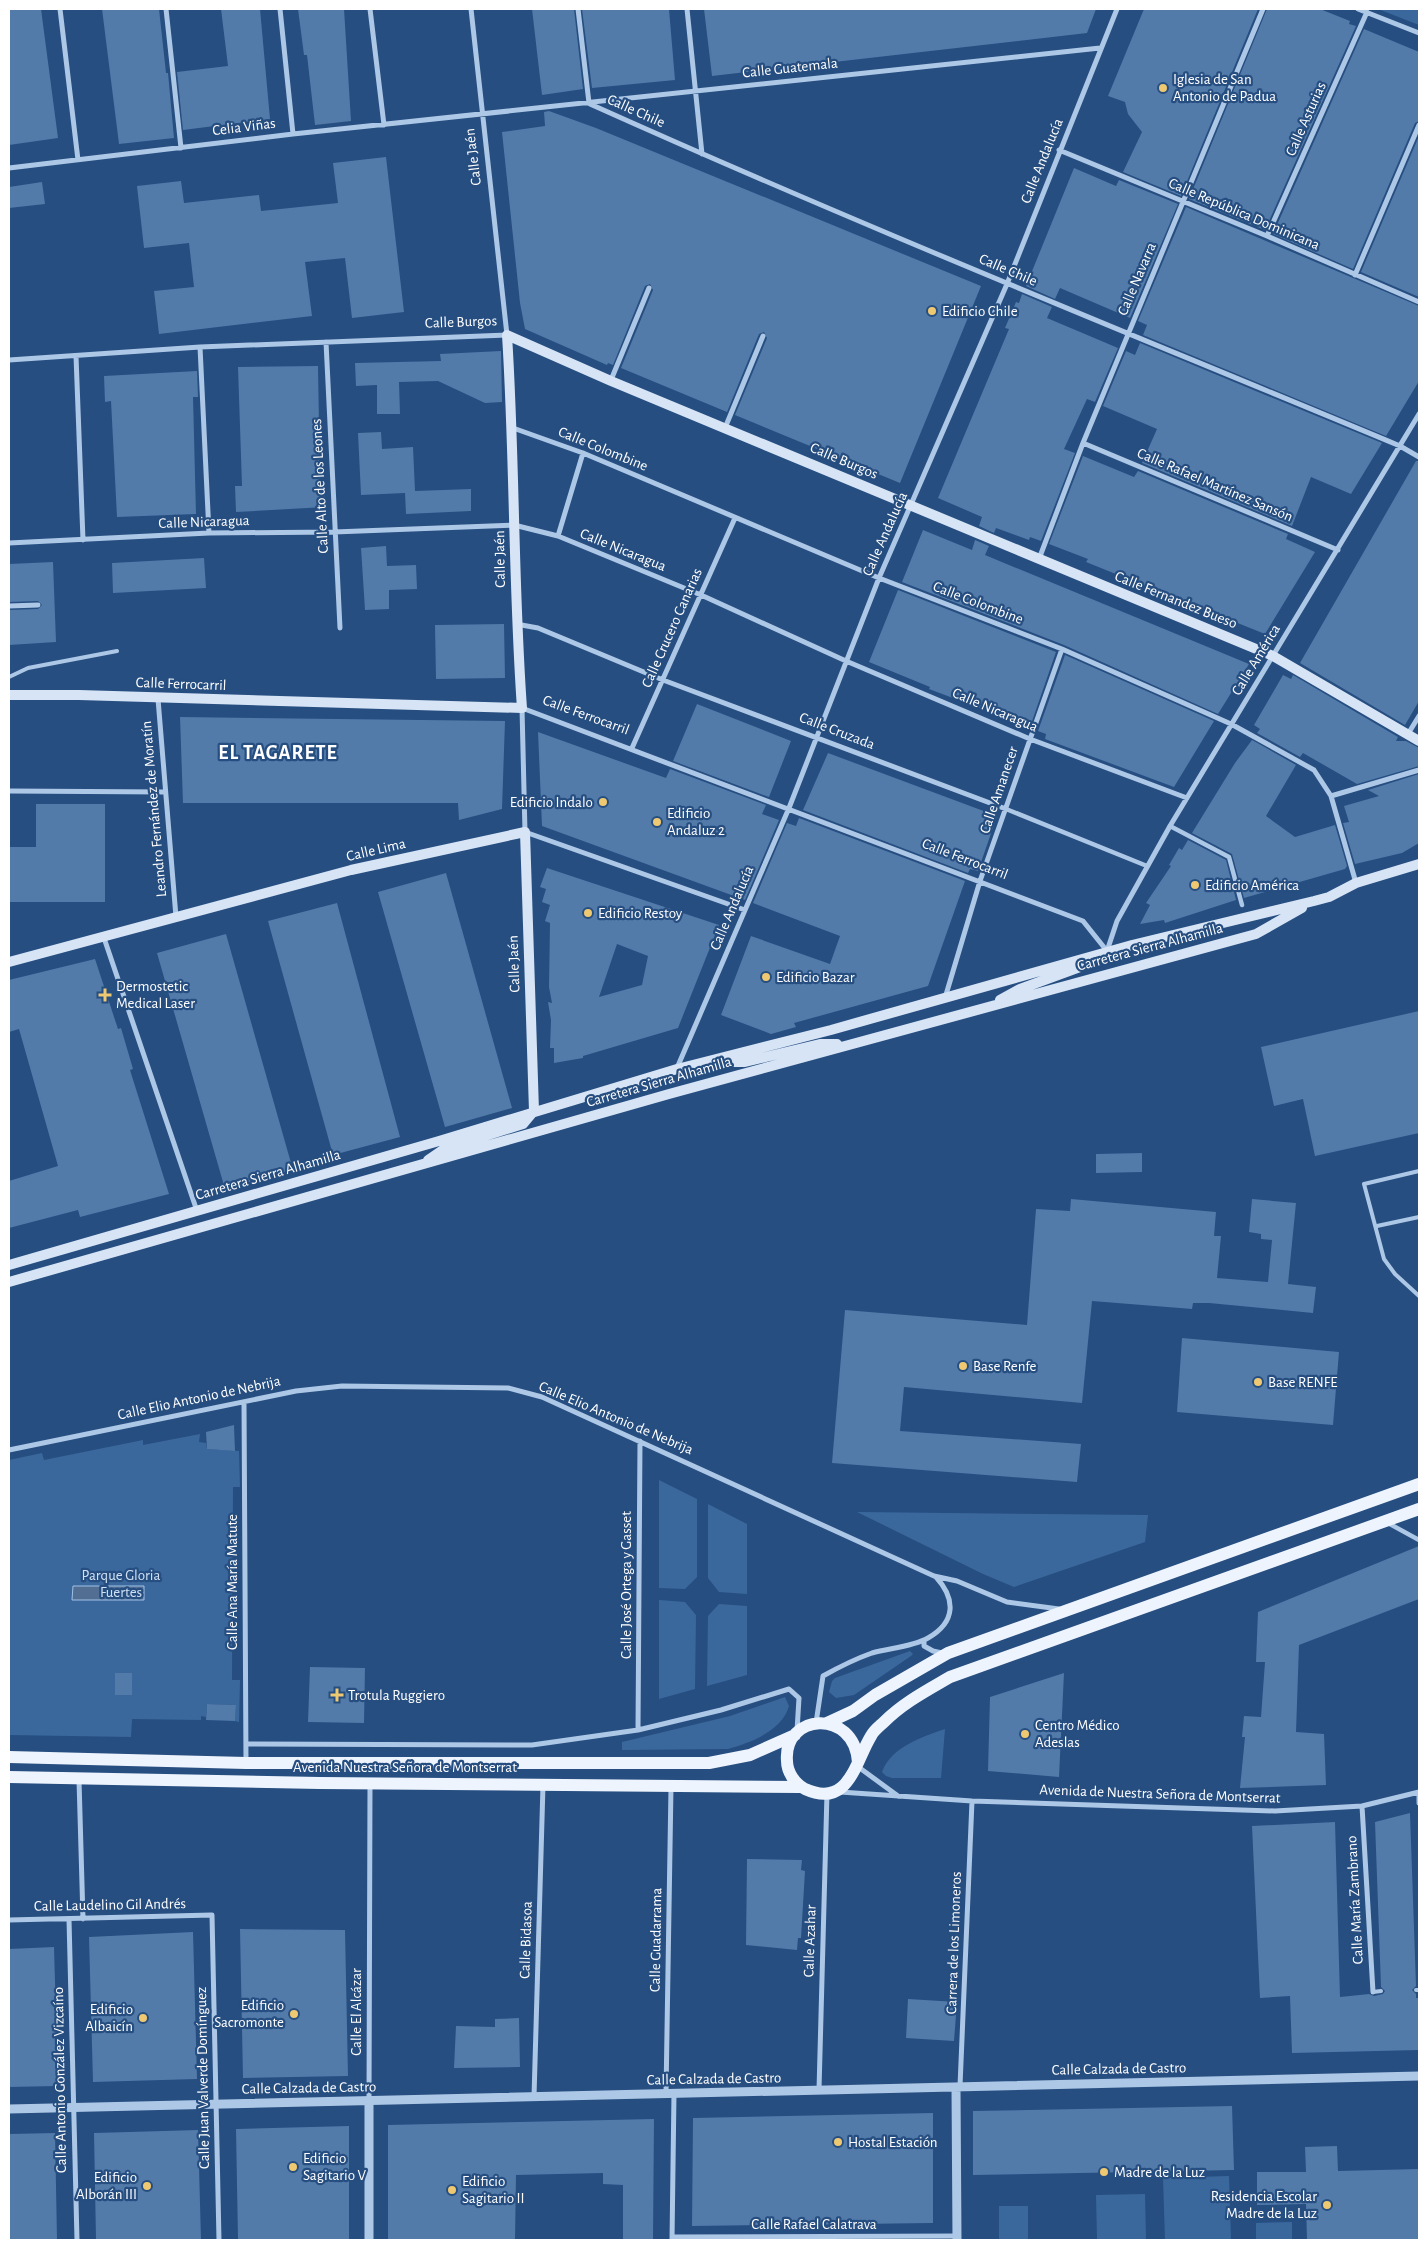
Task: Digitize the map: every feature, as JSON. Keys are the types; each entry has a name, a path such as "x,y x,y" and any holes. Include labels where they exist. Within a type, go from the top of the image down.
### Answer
{"main road":[{"name":"Calle Burgos","path":"507,336 911,505"},
{"name":"Calle Jaén","path":"507,336 513,428 516,624 522,708"},
{"name":"Calle Fernandez Bueso","path":"911,505 1273,656 1419,741"},
{"name":"Calle Ferrocarril","path":"9,695 79,695 158,699 522,708"},
{"name":"Calle Jaén","path":"525,832 534,1111"},
{"name":"Calle Lima","path":"9,962 104,938 351,870 525,832"},
{"name":"Carretera Sierra Alhamilla","path":"9,1265 677,1069 945,998 1107,952 1329,897 1356,883 1419,864"},
{"name":"Carretera Sierra Alhamilla","path":"9,1282 848,1045 1256,934 1314,901"},
{"name":"Carretera Sierra Alhamilla","path":"988,1007 1020,989 1087,966 1100,959 1107,952"},
{"name":"Carretera Sierra Alhamilla","path":"705,1062 745,1062 820,1044 848,1045"},
{"name":"Carretera Sierra Alhamilla","path":"421,1165 444,1149 523,1124 534,1111"},
{"path":"1419,1484 948,1653 875,1695 853,1711 796,1733 788,1748 786,1762 791,1776 801,1787 813,1793 830,1792 846,1784 872,1734 900,1706 950,1677 1419,1508"},
{"path":"821,1723 846,1732 853,1741 857,1764"},
{"name":"Avenida Nuestra Señora de Montserrat","path":"9,1757 246,1762 709,1763 744,1757 771,1748 796,1733"},
{"name":"Avenida Nuestra Señora de Montserrat","path":"9,1777 370,1784 801,1787"}],"street":[{"path":"60,9 78,160"},
{"path":"166,9 181,148"},
{"path":"280,9 294,134"},
{"path":"370,9 384,125"},
{"name":"Calle Jaén","path":"470,9 507,336"},
{"path":"578,9 589,103"},
{"path":"687,9 702,154"},
{"name":"Calle Andalucía","path":"677,1069 788,808 879,578 1007,284 1117,9"},
{"name":"Calle Navarra","path":"1039,560 1082,443 1263,9"},
{"path":"1358,9 1419,33"},
{"name":"Calle Asturias","path":"1267,236 1367,12"},
{"name":"Calle Guatemala","path":"483,115 1100,48"},
{"name":"Calle Chile","path":"589,103 702,154 1007,284 1400,446 1419,457"},
{"name":"Celia Viñas","path":"9,168 294,134 483,115"},
{"path":"1355,275 1419,125"},
{"name":"Calle República Dominicana","path":"1059,150 1267,236 1419,302"},
{"path":"611,381 649,288"},
{"name":"Calle Burgos","path":"9,360 200,348 507,336"},
{"path":"725,428 763,336"},
{"name":"Calle Alto de los Leones","path":"326,342 340,628"},
{"path":"200,348 209,532"},
{"path":"76,356 83,540"},
{"name":"Calle América","path":"1117,921 1170,826 1419,414"},
{"name":"Calle Colombine","path":"513,428 583,453 879,578 1062,649 1231,724 1314,770 1331,796 1356,883"},
{"name":"Calle Rafael Martínez Sansón","path":"1082,443 1338,550"},
{"path":"558,536 583,453"},
{"name":"Calle Crucero Canarias","path":"632,748 735,518"},
{"name":"Calle Nicaragua","path":"9,543 209,532 334,532 514,525 558,536 701,595 846,661 1030,739 1187,798"},
{"path":"9,606 38,605"},
{"name":"Calle Cruzada","path":"516,624 538,628 663,680 1006,809 1147,866"},
{"name":"Calle Amanecer","path":"945,998 980,881 1062,649"},
{"name":"Leandro Fernández de Moratín","path":"158,699 176,918"},
{"name":"Calle Jaén","path":"522,708 525,832"},
{"name":"Calle Ferrocarril","path":"522,708 632,748 1083,921 1107,952"},
{"path":"1408,734 1419,716"},
{"path":"1331,796 1419,770"},
{"path":"9,791 165,792"},
{"path":"1170,826 1229,857 1242,905"},
{"path":"525,832 745,910"},
{"name":"Carretera Sierra Alhamilla","path":"1107,952 1117,921"},
{"path":"104,938 197,1210"},
{"name":"Calle Elio Antonio de Nebrija","path":"9,1450 296,1391 342,1386 508,1388 542,1397 934,1576 957,1581 1007,1602 1024,1606 1070,1609"},
{"name":"Calle Ana María Matute","path":"244,1402 246,1762"},
{"name":"Calle José Ortega y Gasset","path":"638,1730 640,1441"},
{"path":"1384,1521 1419,1540"},
{"path":"821,1723 823,1676 872,1654 924,1640 946,1623 950,1613 948,1593 934,1576"},
{"path":"924,1640 924,1646 928,1650 948,1653"},
{"name":"Avenida Nuestra Señora de Montserrat","path":"246,1744 512,1746 583,1739 638,1730 721,1710 789,1689 799,1698 796,1733"},
{"path":"857,1764 899,1797"},
{"path":"79,1779 83,1919"},
{"name":"Calle El Alcázar","path":"369,2240 370,1784"},
{"name":"Calle Bidasoa","path":"534,2097 543,1784"},
{"name":"Calle Guadarrama","path":"670,1786 672,2238"},
{"name":"Avenida de Nuestra Señora de Montserrat","path":"830,1792 972,1801 1275,1811 1362,1806 1419,1792"},
{"name":"Calle Azahar","path":"819,2090 830,1792"},
{"path":"1419,1792 1419,1803"},
{"name":"Carrera de los Limoneros","path":"958,2087 972,1801"},
{"name":"Calle María Zambrano","path":"1362,1806 1373,1992"},
{"name":"Calle Laudelino Gil Andrés","path":"9,1920 212,1915"},
{"name":"Calle Juan Valverde Domínguez","path":"212,1915 220,2240"},
{"name":"Calle Antonio González Vizcaíno","path":"69,1919 77,2240"},
{"name":"Calle Calzada de Castro","path":"9,2109 1419,2076"},
{"path":"957,2238 958,2087"},
{"name":"Calle Rafael Calatrava","path":"672,2238 957,2238"}],"lane":[{"path":"9,677 28,668 117,651"},
{"path":"1419,1171 1364,1183 1384,1259 1389,1268 1419,1296"},
{"path":"1376,1226 1419,1217"},
{"path":"1373,1992 1381,1991"}],"green space":[{"path":"1378,9 1419,9 1419,25"},
{"name":"Parque Gloria Fuertes","path":"200,1434 199,1442 206,1443 207,1449 239,1451 240,1487 233,1487 232,1680 240,1680 239,1722 235,1721 236,1705 207,1704 206,1717 201,1716 201,1720 132,1719 131,1737 9,1735 9,1460 42,1453 44,1460 143,1440 143,1445"},
{"path":"659,1480 697,1499 697,1577 685,1589 659,1588"},
{"path":"708,1504 747,1524 747,1594 719,1592 708,1578"},
{"path":"857,1512 1148,1515 1145,1542 1014,1587 983,1574"},
{"path":"659,1600 685,1602 696,1615 695,1689 659,1699"},
{"path":"719,1604 747,1606 747,1675 707,1686 708,1616"},
{"path":"910,1651 913,1654 911,1656 854,1695 836,1698 829,1692 832,1681 835,1678"},
{"path":"785,1697 789,1706 780,1722 764,1735 728,1749 622,1750 622,1742 730,1716"},
{"path":"945,1729 941,1778 892,1778 882,1772 892,1756 908,1744"},
{"path":"1229,2176 1231,2240 1165,2240 1163,2178"},
{"path":"1145,2194 1146,2240 1097,2240 1096,2195"},
{"path":"999,2206 1028,2206 1028,2240 999,2240"},
{"path":"1292,2222 1292,2240 1256,2240 1256,2223"}],"shaded area":[{"path":"73,1586 144,1586 144,1600 72,1600"}],"building":[{"path":"9,9 41,9 58,138 9,145"},
{"path":"102,9 159,9 166,73 168,73 174,138 119,144"},
{"path":"221,9 260,9 270,119 183,130 177,72 228,66"},
{"path":"298,9 344,9 351,121 315,125 307,55 304,55"},
{"path":"532,9 574,9 583,89 542,95"},
{"path":"582,9 669,9 675,80 592,88"},
{"path":"704,9 1096,9 1087,33 712,76"},
{"name":"Iglesia de San Antonio de Padua","path":"1144,9 1258,9 1181,196 1123,172 1142,132 1128,114 1125,102 1108,96"},
{"path":"1267,9 1320,9 1350,21 1349,24 1356,26 1265,230 1189,199"},
{"path":"1364,29 1419,52 1419,121 1415,123 1353,269 1273,234"},
{"path":"549,111 596,128 981,286 900,483 735,415 767,338 764,332 759,334 727,412 621,368 653,290 650,284 645,286 613,365 608,363 607,365 525,329 520,303 502,132 545,126 544,112"},
{"path":"1419,136 1419,297 1361,272"},
{"path":"386,157 404,312 352,318 345,258 305,262 312,316 159,334 154,291 194,287 189,243 144,248 137,186 181,181 184,203 259,195 261,211 338,203 333,163"},
{"path":"1074,168 1116,186 1119,180 1178,204 1130,318 1060,288 1055,299 1026,286"},
{"path":"42,182 45,204 9,208 9,187"},
{"path":"1186,207 1419,306 1419,381 1386,436 1143,335 1147,325 1138,321"},
{"path":"1022,294 1052,307 1047,318 1118,348 1095,402 1087,399 1064,449 1075,453 1041,541 1030,537 1029,540 996,528 994,533 979,526 982,517 938,498 1009,329 1005,328 1016,302 1019,303"},
{"path":"1140,343 1382,443 1351,494 1311,477 1292,526 1142,463 1157,429 1103,406 1126,351 1135,355"},
{"path":"501,351 502,402 485,403 438,381 399,382 400,414 377,414 377,385 356,386 355,363 441,361 440,354"},
{"path":"318,366 320,482 324,482 325,507 236,512 235,486 242,486 238,367"},
{"path":"197,371 198,397 193,397 196,514 117,517 111,401 105,402 104,376"},
{"path":"381,432 382,449 413,447 415,491 471,489 471,511 406,514 405,493 361,495 358,433"},
{"path":"1083,456 1134,477 1138,471 1288,534 1286,539 1315,552 1265,634 1086,562 1088,559 1049,544"},
{"path":"1416,461 1419,461 1419,701 1405,725 1300,663"},
{"path":"923,530 972,550 975,540 989,546 985,555 1249,664 1218,714 1064,645 902,582"},
{"path":"386,546 387,566 416,565 417,589 389,590 389,609 365,610 361,548"},
{"path":"204,558 206,588 113,593 112,563"},
{"path":"53,562 56,642 9,645 9,610 38,609 42,605 38,601 9,602 9,564"},
{"path":"898,590 1056,652 1030,727 929,689 930,687 869,662"},
{"path":"504,624 505,678 436,679 435,625"},
{"path":"1065,655 1214,721 1174,787 1045,739 1046,734 1038,731"},
{"path":"1283,675 1291,679 1293,675 1398,737 1396,741 1406,741 1419,748 1419,766 1357,784 1303,753 1300,757 1257,733 1260,729 1254,725"},
{"path":"697,704 791,741 769,797 673,761"},
{"path":"180,717 505,721 502,809 459,820 458,803 183,803"},
{"path":"538,732 666,778 670,769 766,805 762,814 779,820 745,900 542,826"},
{"path":"1252,740 1296,765 1266,816 1295,837 1335,825 1347,866 1345,869 1244,898 1232,854 1192,833 1235,763"},
{"path":"828,753 997,816 978,871 970,869 968,873 803,810"},
{"path":"1419,774 1419,843 1402,853 1355,864 1343,823 1349,822 1344,806 1379,796 1368,790"},
{"path":"36,804 105,804 105,902 9,902 9,847 36,847"},
{"path":"799,818 965,881 928,986 794,1023 796,1027 771,1034 721,1015 751,936 830,964 840,936 753,903 787,823 796,826"},
{"name":"Edificio América","path":"1188,840 1226,860 1236,900 1165,923 1164,920 1140,924 1150,905 1146,903 1171,866 1169,865 1179,848 1182,850"},
{"path":"547,868 719,925 678,1028 583,1056 583,1058 554,1063 554,1048 550,1048 551,1020 548,1002 552,1003 549,987 550,923 545,921 550,905 542,902 546,889 540,887","holes":["617,944 648,956 642,985 599,997"]},
{"path":"446,873 512,1108 445,1127 378,892"},
{"path":"337,903 400,1137 333,1155 268,921"},
{"path":"226,934 293,1170 225,1189 157,953"},
{"path":"95,959 118,1029 121,1028 133,1069 130,1070 169,1194 80,1217 78,1210 9,1228 9,1181 58,1166 19,1029 9,1032 9,980"},
{"path":"1419,1011 1419,1133 1315,1156 1303,1099 1274,1106 1261,1047"},
{"path":"1142,1153 1142,1172 1096,1173 1096,1154"},
{"path":"1071,1199 1216,1212 1214,1236 1221,1236 1217,1278 1268,1282 1272,1240 1261,1239 1261,1234 1249,1232 1252,1199 1296,1203 1288,1284 1316,1287 1313,1313 1209,1303 1193,1303 1192,1309 1092,1301 1082,1403 904,1387 900,1431 1081,1444 1077,1482 832,1463 845,1310 1027,1325 1036,1209 1070,1211"},
{"name":"Base RENFE","path":"1182,1338 1339,1352 1333,1425 1177,1412"},
{"path":"234,1425 235,1451 207,1449 206,1432"},
{"path":"1419,1546 1419,1599 1299,1645 1296,1732 1324,1734 1326,1785 1240,1788 1245,1737 1242,1737 1244,1716 1261,1717 1265,1662 1256,1662 1258,1612"},
{"name":"Trotula Ruggiero","path":"310,1667 365,1668 364,1723 308,1722"},
{"path":"115,1673 132,1673 132,1695 115,1695"},
{"name":"Centro Médico Adeslas","path":"1064,1673 1059,1777 988,1771 990,1697"},
{"path":"207,1704 236,1705 235,1721 206,1720"},
{"path":"1410,1813 1416,1986 1412,1990 1416,1994 1416,1998 1419,1998 1419,2050 1292,2053 1290,1996 1260,1998 1252,1826 1335,1822 1340,1997 1369,1994 1374,1996 1383,1994 1385,1991 1381,1987 1375,1822"},
{"path":"747,1859 802,1860 801,1870 805,1871 801,1938 798,1938 797,1950 746,1945"},
{"name":"Edificio Sacromonte","path":"240,1929 345,1930 348,2076 243,2078"},
{"name":"Edificio Albaicín","path":"193,1932 197,2079 93,2082 89,1937"},
{"path":"54,1947 58,2086 9,2087 9,1949"},
{"path":"908,1999 957,2002 954,2041 906,2038"},
{"path":"519,2018 520,2067 454,2068 456,2026 495,2027 495,2019"},
{"path":"1232,2106 1234,2170 973,2175 973,2111"},
{"path":"933,2113 933,2223 692,2226 693,2118"},
{"name":"Edificio Sagitario II","path":"654,2119 653,2240 623,2240 623,2185 603,2184 603,2173 516,2175 515,2240 388,2240 388,2125"},
{"name":"Edificio Sagitario V","path":"349,2126 349,2240 238,2240 236,2129"},
{"name":"Edificio Alborán III","path":"198,2130 201,2240 96,2240 94,2133"},
{"path":"55,2133 57,2240 9,2240 9,2134"},
{"path":"1337,2146 1338,2171 1419,2169 1419,2240 1307,2240 1306,2204 1257,2205 1257,2172 1306,2172 1305,2147"}],"place":[{"name":"Iglesia de San Antonio de Padua","path":"1163,88"},
{"name":"Edificio Chile","path":"932,311"},
{"name":"Edificio Indalo","path":"603,802"},
{"name":"Edificio Andaluz 2","path":"657,822"},
{"name":"Edificio América","path":"1195,885"},
{"name":"Edificio Restoy","path":"588,913"},
{"name":"Edificio Bazar","path":"766,977"},
{"name":"Dermostetic Medical Laser","path":"105,995"},
{"name":"Base Renfe","path":"963,1366"},
{"name":"Base RENFE","path":"1258,1382"},
{"name":"Trotula Ruggiero","path":"337,1695"},
{"name":"Centro Médico Adeslas","path":"1025,1734"},
{"name":"Edificio Sacromonte","path":"294,2014"},
{"name":"Edificio Albaicín","path":"143,2018"},
{"name":"Hostal Estación","path":"838,2142"},
{"name":"Edificio Sagitario V","path":"293,2167"},
{"name":"Madre de la Luz","path":"1104,2172"},
{"name":"Edificio Alborán III","path":"147,2186"},
{"name":"Edificio Sagitario II","path":"452,2190"},
{"name":"Residencia Escolar Madre de la Luz","path":"1327,2205"}],"district":[{"name":"EL TAGARETE","path":"278,753"}]}
